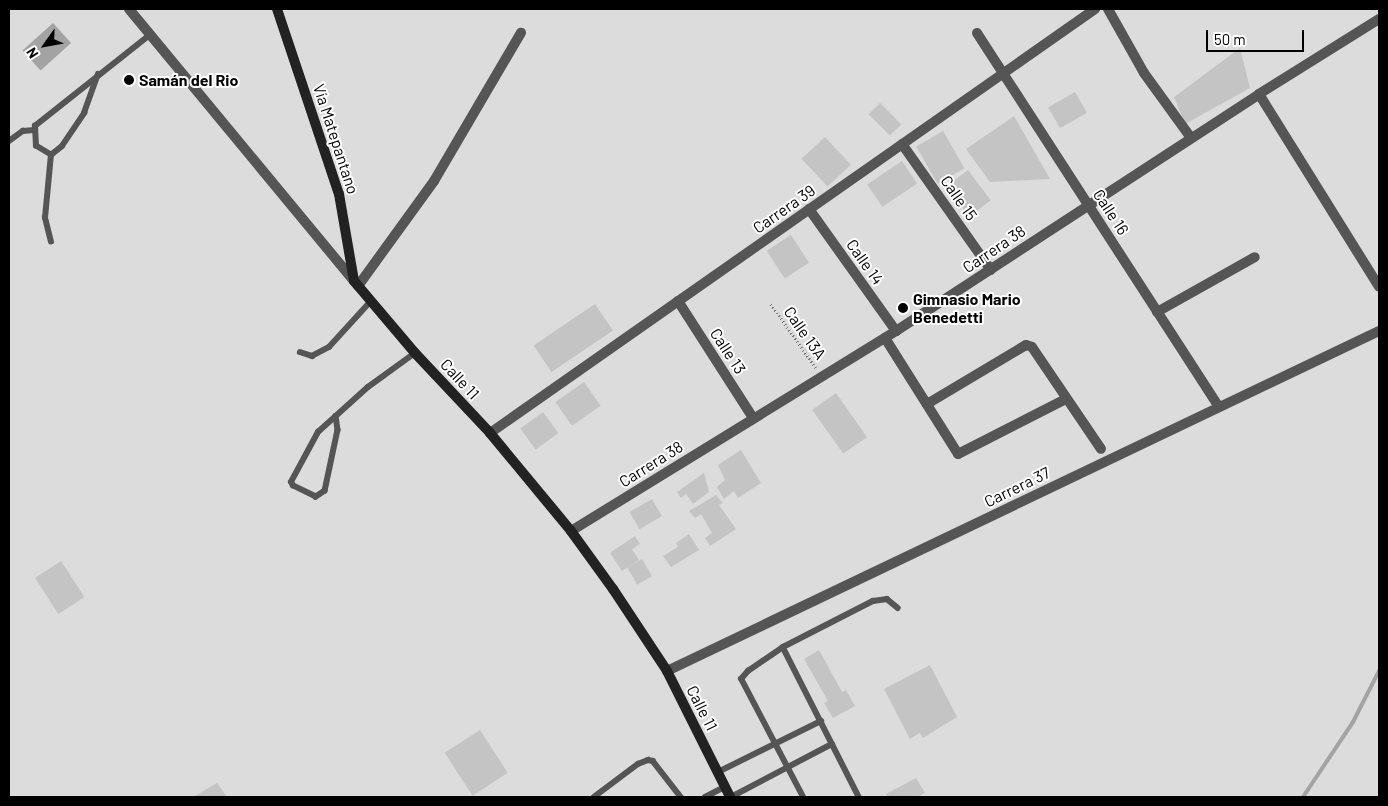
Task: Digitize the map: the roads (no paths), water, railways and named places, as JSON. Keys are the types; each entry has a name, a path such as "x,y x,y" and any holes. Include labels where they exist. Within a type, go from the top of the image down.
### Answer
{"main road":[{"name":"Vía Matepantano","path":"277,9 339,194 356,283"},
{"name":"Calle 11","path":"356,283 415,353 490,433 571,531 667,671 731,797"}],"street":[{"name":"Calle 11","path":"129,9 151,33 356,283"},
{"name":"Carrera 39","path":"490,433 1095,9"},
{"path":"1108,9 1144,72 1191,138"},
{"name":"Carrera 38","path":"571,531 821,375 885,338 991,270 1088,204 1379,19"},
{"path":"356,283 434,181 521,33"},
{"name":"Calle 16","path":"978,33 1219,407"},
{"path":"1259,94 1379,287"},
{"name":"Calle 15","path":"902,144 991,270"},
{"name":"Calle 14","path":"809,209 896,331"},
{"path":"1157,312 1256,257"},
{"name":"Calle 13","path":"678,301 753,418"},
{"name":"Carrera 37","path":"667,671 1379,331"},
{"path":"885,338 958,454 1066,399"},
{"path":"927,404 1026,345 1032,347 1100,449"}],"lane":[{"path":"51,155 36,146 35,126 151,33"},
{"path":"51,242 44,218 51,155 62,146 84,113 98,74"},
{"path":"9,141 23,132 34,130"},
{"path":"300,352 312,356 329,347 371,300"},
{"path":"336,416 338,430 325,491 316,497 291,482 318,432 368,387 415,353"},
{"path":"803,797 741,679 748,671 783,647 873,600 887,600 898,608"},
{"path":"783,647 859,797"},
{"path":"718,772 820,722"},
{"path":"731,797 832,744"},
{"path":"594,797 638,764 648,760 653,761 681,797"},
{"path":"705,797 725,787"}],"waterway":[{"path":"1303,797 1353,722 1379,671"}],"place":[{"name":"Samán del Rio","path":"129,80"},
{"name":"Gimnasio Mario Benedetti","path":"903,308"}]}
